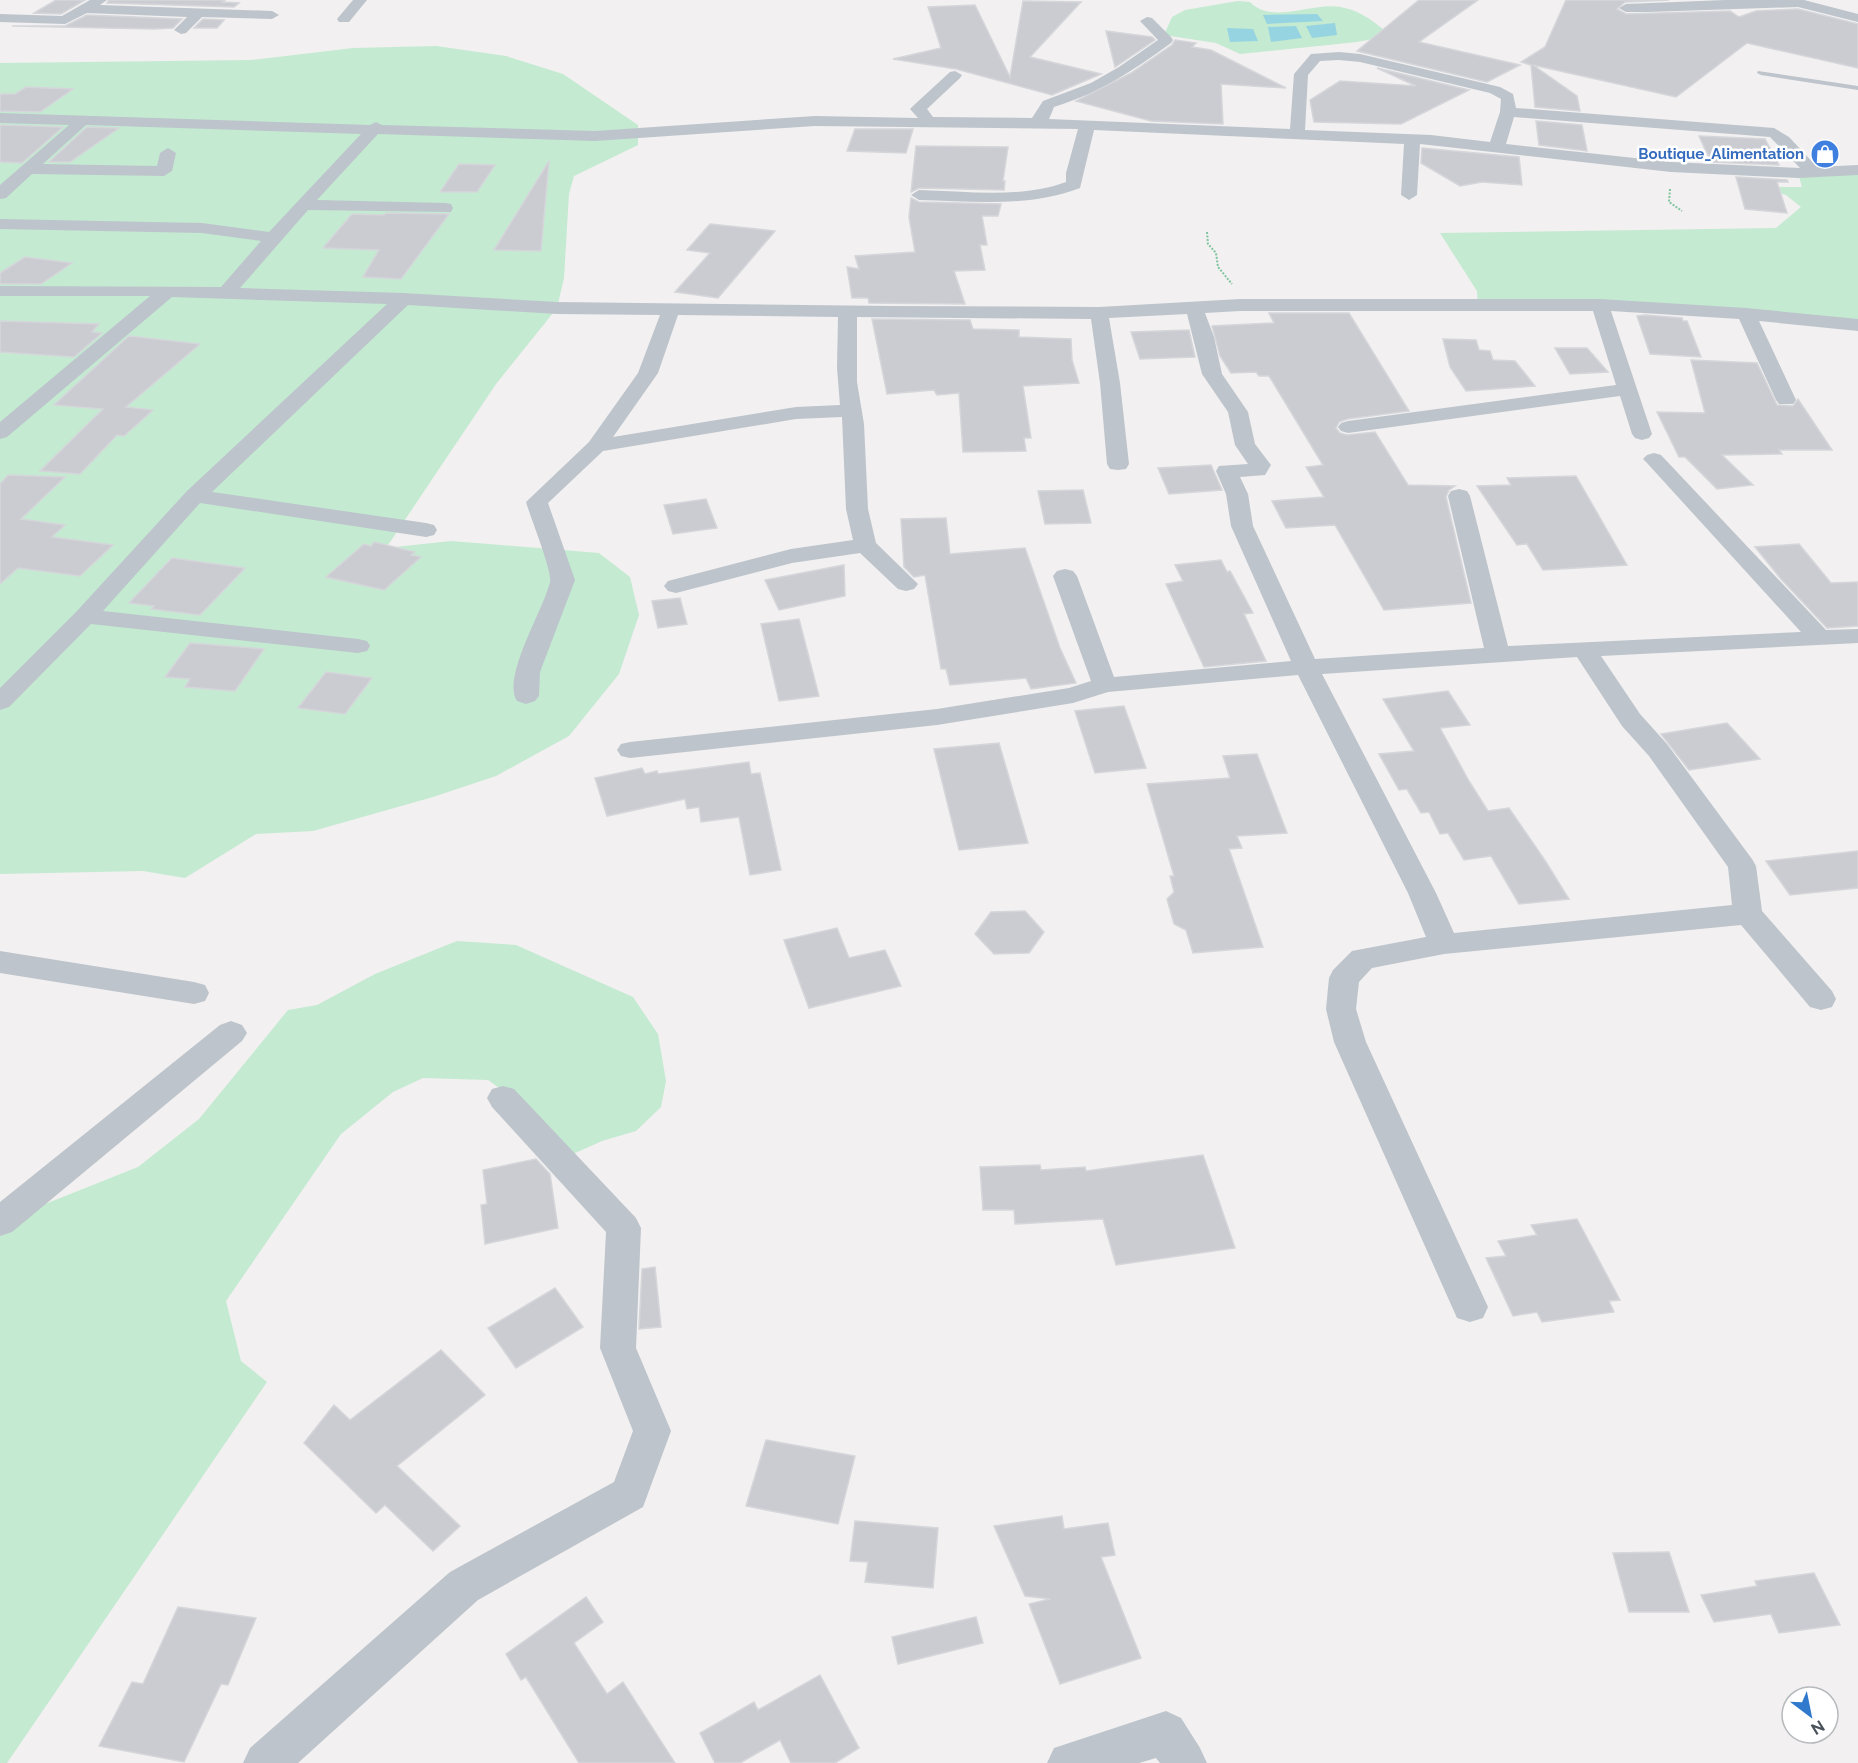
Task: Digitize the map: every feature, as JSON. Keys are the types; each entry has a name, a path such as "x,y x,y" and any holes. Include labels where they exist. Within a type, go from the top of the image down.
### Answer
{"street":[{"path":"0,18 65,20 100,0"},
{"path":"344,19 360,0"},
{"path":"1626,8 1670,9 1776,1 1793,2 1858,18"},
{"path":"86,9 272,15"},
{"path":"181,30 199,13"},
{"path":"1036,123 1044,115 1048,104 1072,98 1118,76 1166,40 1147,21"},
{"path":"1297,133 1301,74 1316,57 1360,57 1479,85 1508,97 1508,112 1497,146"},
{"path":"942,123 928,120 918,109 956,75"},
{"path":"1508,112 1774,133 1814,172"},
{"path":"0,118 595,136 815,122 1036,123 1196,132 1297,133 1412,139 1497,146 1671,167 1814,172 1858,170"},
{"path":"0,194 82,120"},
{"path":"919,195 1000,196 1058,193 1074,185 1074,173 1088,126"},
{"path":"226,292 376,128"},
{"path":"1408,195 1412,139"},
{"path":"26,169 164,171 168,153"},
{"path":"304,205 445,207"},
{"path":"0,224 202,228 273,238"},
{"path":"0,291 226,292 557,308 848,312 1099,313 1251,305 1600,305 1858,325"},
{"path":"0,433 168,291"},
{"path":"0,702 85,616 195,496 403,299"},
{"path":"1600,305 1642,434"},
{"path":"1194,308 1204,337 1212,374 1238,412 1245,445 1260,465 1257,470 1227,471 1237,494 1242,526 1306,667 1422,893 1444,944"},
{"path":"526,696 528,672 563,580 537,502 596,446 648,374 671,309"},
{"path":"848,312 846,367 850,411 854,424 857,509 865,545 906,584"},
{"path":"1099,313 1110,383 1118,464"},
{"path":"1746,315 1786,400"},
{"path":"1348,427 1627,389"},
{"path":"596,446 796,413 850,411"},
{"path":"1654,459 1820,638"},
{"path":"195,496 426,530"},
{"path":"1459,496 1498,654"},
{"path":"676,586 791,556 865,545"},
{"path":"1065,576 1105,685"},
{"path":"85,616 358,646"},
{"path":"630,750 937,717 1073,695 1105,685 1306,667 1498,654 1858,636"},
{"path":"1585,651 1631,720 1658,750 1742,866 1748,914 1821,999"},
{"path":"1470,1307 1350,1042 1341,1009 1344,978 1363,959 1444,944 1748,914"},
{"path":"0,962 194,993"},
{"path":"0,1221 231,1032"},
{"path":"265,1763 464,1586 629,1494 652,1431 618,1348 624,1228 503,1098"},
{"path":"1069,1763 1166,1733 1185,1763"}],"lane":[{"path":"1761,74 1858,88"}],"path":[{"path":"1208,232 1208,244 1218,255 1218,267 1230,279 1233,287 1241,290 1243,300 1252,300 1251,305"}],"green space":[{"path":"1238,1 1250,2 1259,9 1269,12 1329,6 1346,8 1364,16 1385,31 1373,39 1357,42 1240,54 1216,43 1164,35 1172,17 1185,10"},
{"path":"436,46 506,56 563,74 638,125 638,145 574,176 569,194 564,278 557,308 496,384 386,548 451,541 599,553 630,577 639,615 619,674 569,736 496,776 433,797 313,831 256,834 185,878 143,871 0,874 0,63 251,60 353,48"},
{"path":"1858,170 1858,325 1746,314 1478,304 1477,291 1440,233 1776,228 1801,207 1786,195 1760,187 1802,187 1798,173"},
{"path":"457,941 516,945 633,997 658,1034 666,1081 661,1107 636,1131 602,1141 573,1154 509,1095 488,1080 423,1078 393,1092 341,1134 226,1301 241,1361 267,1382 7,1763 0,1763 0,1222 138,1167 199,1119 288,1010 317,1005 375,974"}],"water":[{"path":"1317,14 1323,21 1267,24 1263,15"},
{"path":"1335,23 1337,35 1312,38 1306,26"},
{"path":"1296,26 1302,38 1271,42 1268,27"},
{"path":"1227,28 1253,29 1258,41 1230,42"}],"building":[{"path":"56,0 85,0 61,14 34,13"},
{"path":"109,0 225,0 222,2 239,3 234,7 107,3"},
{"path":"1419,0 1478,0 1419,42 1520,65 1487,82 1357,51"},
{"path":"1566,0 1669,0 1625,2 1617,9 1626,14 1730,11 1739,17 1756,11 1798,9 1858,24 1858,68 1747,43 1676,97 1533,65 1577,96 1580,111 1535,107 1531,65 1521,62 1545,47"},
{"path":"1023,1 1081,2 1030,57 1101,74 1052,95 956,69 893,59 941,48 928,7 975,5 1010,77"},
{"path":"87,15 182,19 173,28 154,29 12,26 65,26"},
{"path":"203,19 224,20 217,28 194,28"},
{"path":"1106,31 1152,37 1155,40 1115,67"},
{"path":"1175,40 1196,43 1192,47 1211,50 1286,88 1221,84 1223,124 1151,121 1076,101 1131,73 1172,45"},
{"path":"1377,68 1469,90 1401,124 1314,122 1310,100 1340,81 1416,86"},
{"path":"26,87 73,89 40,112 0,111 0,94 15,94"},
{"path":"1536,121 1582,125 1587,151 1539,145"},
{"path":"0,125 63,127 22,163 0,162"},
{"path":"87,127 119,128 70,162 49,162"},
{"path":"855,129 913,129 906,153 847,151"},
{"path":"1699,136 1765,139 1779,165 1711,162"},
{"path":"916,146 1008,147 1003,181 1005,181 1004,190 919,188 911,192"},
{"path":"1422,148 1519,157 1522,185 1482,182 1460,186 1421,163"},
{"path":"549,161 541,251 494,250"},
{"path":"459,164 495,165 477,192 440,192"},
{"path":"1736,177 1787,180 1788,182 1777,182 1787,213 1745,209"},
{"path":"911,198 919,202 1001,204 998,216 982,216 987,245 980,245 985,270 954,271 965,304 869,303 868,298 852,298 847,267 859,269 855,256 915,252 909,217"},
{"path":"386,213 449,214 401,279 363,277 379,250 323,248 352,214 384,215"},
{"path":"710,224 775,231 718,298 675,292 710,253 687,250"},
{"path":"25,257 72,263 41,284 0,284 0,273"},
{"path":"1269,313 1349,313 1409,411 1347,419 1339,422 1336,428 1340,433 1347,435 1375,432 1408,485 1455,486 1449,490 1446,497 1471,603 1384,610 1335,525 1286,528 1272,501 1324,497 1306,467 1323,465 1269,376 1259,376 1256,372 1231,373 1220,356 1212,326 1274,323"},
{"path":"1637,316 1682,318 1683,321 1687,321 1701,357 1650,354"},
{"path":"872,319 970,320 973,329 1019,330 1019,337 1071,339 1072,360 1079,383 1023,386 1031,438 1024,438 1026,451 963,452 959,393 937,395 934,390 887,394"},
{"path":"0,321 99,324 92,332 102,333 74,357 0,352"},
{"path":"1189,330 1195,357 1140,359 1131,332"},
{"path":"129,336 200,344 126,407 153,410 124,436 117,435 80,474 40,471 103,409 54,405"},
{"path":"1443,339 1476,340 1479,350 1490,351 1493,360 1515,361 1535,386 1466,391 1450,367"},
{"path":"1555,348 1587,348 1608,372 1570,374"},
{"path":"1691,360 1757,363 1777,405 1793,406 1798,399 1832,450 1779,450 1782,454 1722,455 1753,485 1717,489 1685,457 1679,457 1657,412 1705,413"},
{"path":"1211,465 1222,490 1169,494 1158,468"},
{"path":"8,475 65,477 21,519 65,525 52,537 113,545 80,576 18,568 0,584 0,484"},
{"path":"1576,476 1627,565 1543,570 1527,544 1517,545 1477,486 1511,485 1507,478"},
{"path":"1083,490 1091,523 1045,524 1038,491"},
{"path":"706,499 717,528 673,534 664,505"},
{"path":"946,518 950,554 1025,548 1060,648 1076,683 1031,689 1026,678 950,685 946,669 941,669 925,575 914,577 904,567 901,519"},
{"path":"374,542 415,552 411,555 421,557 384,590 326,577 364,544 371,546"},
{"path":"1799,544 1831,583 1858,582 1858,626 1827,628 1781,579 1755,547"},
{"path":"172,558 245,568 200,615 151,609 154,606 129,603"},
{"path":"1221,560 1227,572 1230,571 1253,613 1244,614 1266,661 1204,667 1166,584 1183,581 1175,565"},
{"path":"844,565 845,596 779,610 765,580"},
{"path":"680,598 687,624 658,628 652,601"},
{"path":"799,619 819,696 779,701 761,624"},
{"path":"190,643 264,649 235,691 185,687 190,679 165,677"},
{"path":"326,672 372,678 345,714 298,708"},
{"path":"1448,691 1470,725 1440,728 1469,781 1488,811 1509,808 1569,899 1519,904 1491,856 1464,860 1448,833 1440,834 1429,812 1421,813 1407,789 1399,790 1379,754 1414,751 1383,699"},
{"path":"1124,706 1146,768 1095,773 1075,711"},
{"path":"1727,723 1760,759 1689,770 1661,734"},
{"path":"999,743 1028,843 959,850 934,749"},
{"path":"1257,754 1287,833 1237,836 1242,848 1229,849 1263,947 1193,953 1186,930 1174,924 1167,899 1174,892 1170,876 1174,876 1147,784 1230,778 1223,756"},
{"path":"749,762 751,774 760,773 781,870 750,875 739,817 701,822 699,807 687,809 685,799 607,816 595,778 642,768 645,774 657,771 658,774"},
{"path":"1858,851 1858,888 1790,895 1766,861"},
{"path":"1025,911 1044,932 1029,953 994,954 975,934 991,912"},
{"path":"837,928 849,958 885,950 901,986 809,1008 784,940"},
{"path":"1203,1155 1235,1248 1116,1265 1103,1219 1015,1224 1014,1210 983,1210 980,1167 1040,1165 1041,1170 1085,1167 1086,1171"},
{"path":"536,1159 550,1174 558,1228 485,1244 481,1205 487,1204 483,1170"},
{"path":"1577,1219 1620,1300 1609,1301 1614,1312 1542,1322 1537,1312 1513,1316 1486,1258 1506,1256 1498,1241 1537,1235 1531,1225"},
{"path":"655,1267 661,1327 639,1329 642,1269"},
{"path":"555,1288 583,1327 516,1368 488,1328"},
{"path":"441,1350 485,1395 397,1466 460,1526 433,1551 385,1505 376,1513 304,1443 334,1405 350,1420"},
{"path":"766,1440 855,1456 838,1524 746,1506"},
{"path":"1062,1516 1064,1529 1108,1523 1115,1555 1101,1557 1141,1658 1060,1684 1029,1604 1050,1599 1025,1596 994,1526"},
{"path":"855,1521 938,1528 933,1588 865,1582 868,1562 850,1561"},
{"path":"1669,1552 1689,1612 1629,1612 1613,1553"},
{"path":"1814,1573 1840,1625 1779,1633 1771,1614 1714,1622 1701,1595 1757,1586 1755,1581"},
{"path":"586,1597 603,1622 574,1643 607,1694 623,1682 675,1763 579,1763 526,1677 521,1680 506,1654"},
{"path":"178,1607 256,1618 228,1685 221,1684 184,1762 99,1746 132,1682 143,1684"},
{"path":"976,1617 983,1643 898,1664 892,1637"},
{"path":"820,1675 859,1748 835,1763 791,1763 780,1740 740,1763 715,1763 700,1733 754,1702 758,1710"}],"place":[{"name":"Boutique_Alimentation","path":"1825,154"}]}
